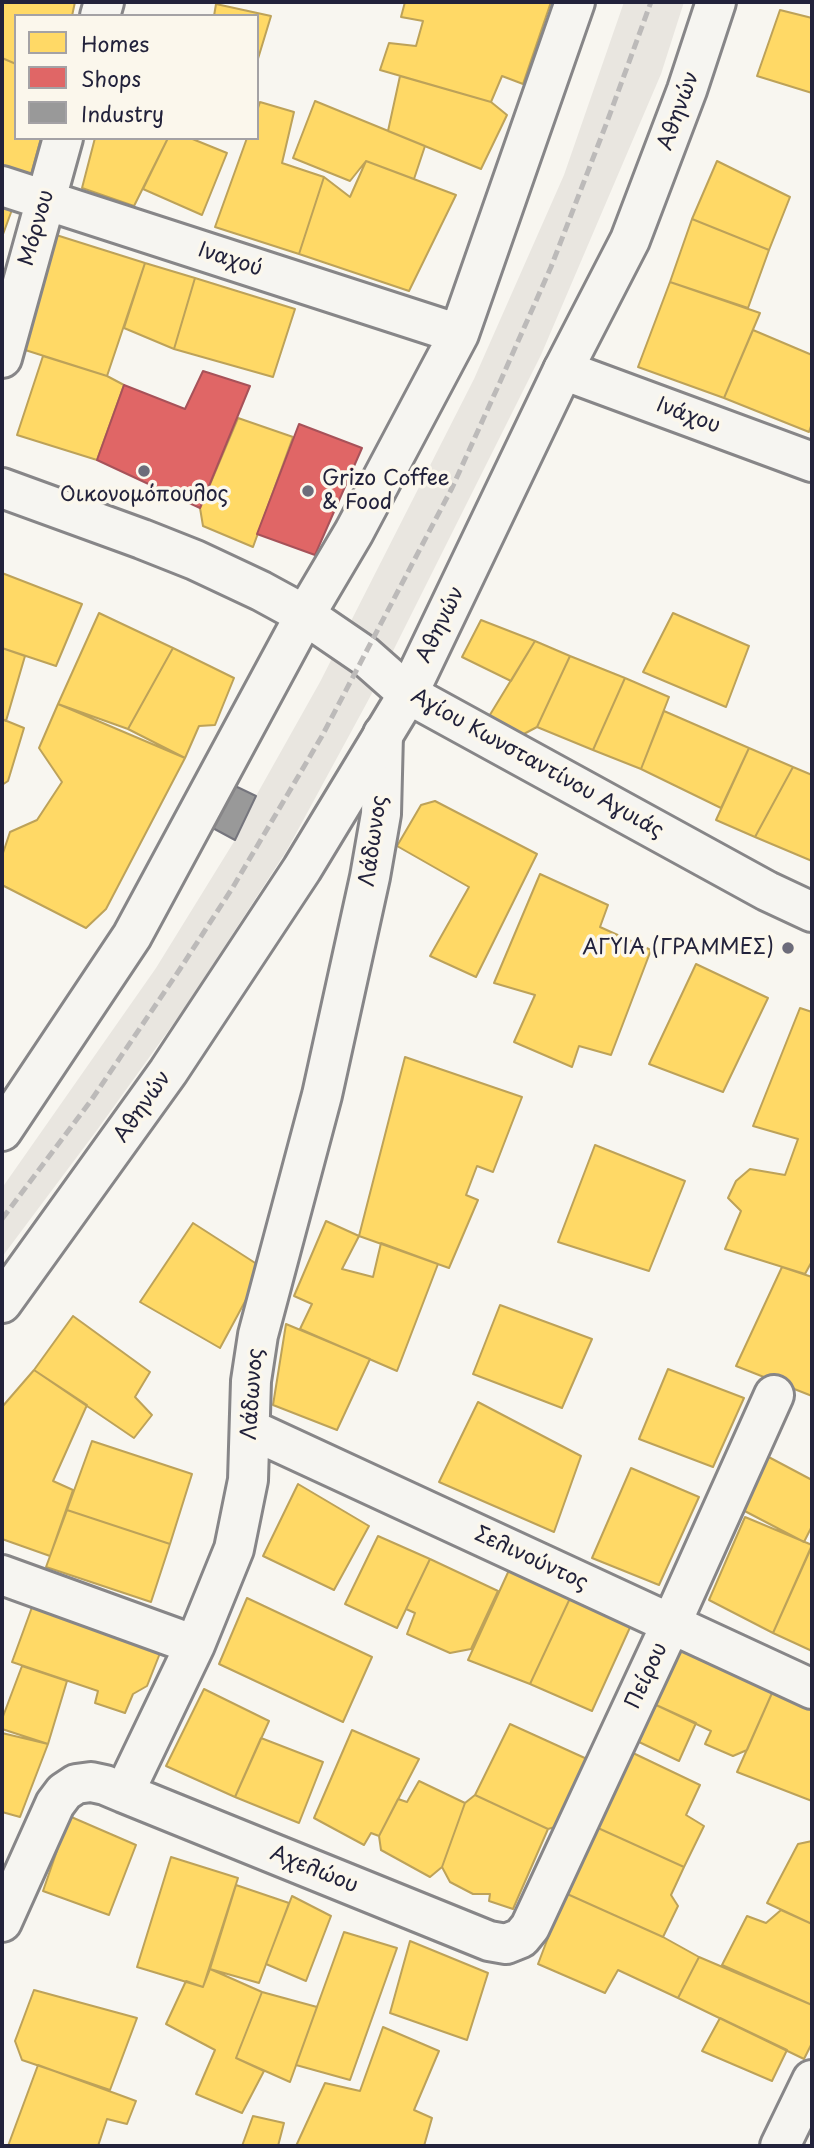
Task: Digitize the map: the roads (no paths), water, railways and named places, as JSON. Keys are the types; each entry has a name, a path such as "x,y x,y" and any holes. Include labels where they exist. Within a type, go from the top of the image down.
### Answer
{"street":[{"path":"2,1131 132,936 305,615 354,532 459,334 575,2"},
{"name":"Αθηνών","path":"2,1303 168,1072 302,869 408,694 563,370 630,240 687,90 716,2"},
{"name":"Μόρνου","path":"2,358 62,140"},
{"name":"Ιναχού","path":"2,186 459,334"},
{"name":"Ινάχου","path":"563,370 812,462"},
{"name":"Αγίου Κωνσταντίνου Αγυιάς","path":"2,488 195,560 261,591 305,615 365,656 408,694 768,891 812,912"},
{"name":"Λάδωνος","path":"124,1793 195,1644 234,1549 248,1480 251,1381 258,1335 322,1095 370,877 381,814 383,734"},
{"name":"Πείρου","path":"506,1944 521,1938 530,1927 774,1395"},
{"name":"Σελινούντος","path":"250,1429 812,1689"},
{"path":"2,1576 195,1644"},
{"path":"2,1922 55,1804 64,1792 76,1784 90,1782 124,1793"},
{"name":"Αχελώου","path":"124,1793 489,1941 506,1944"},
{"path":"780,2146 812,2080"}],"railway":[{"path":"2,1219 90,1102 180,969 233,887 322,736 452,488 500,382 551,267 651,2"}],"place":[{"name":"Οικονομόπουλος","path":"144,471"},
{"name":"Grizo Coffee & Food","path":"308,491"},
{"name":"ΑΓΥΙΑ (ΓΡΑΜΜΕΣ)","path":"788,948"}]}
